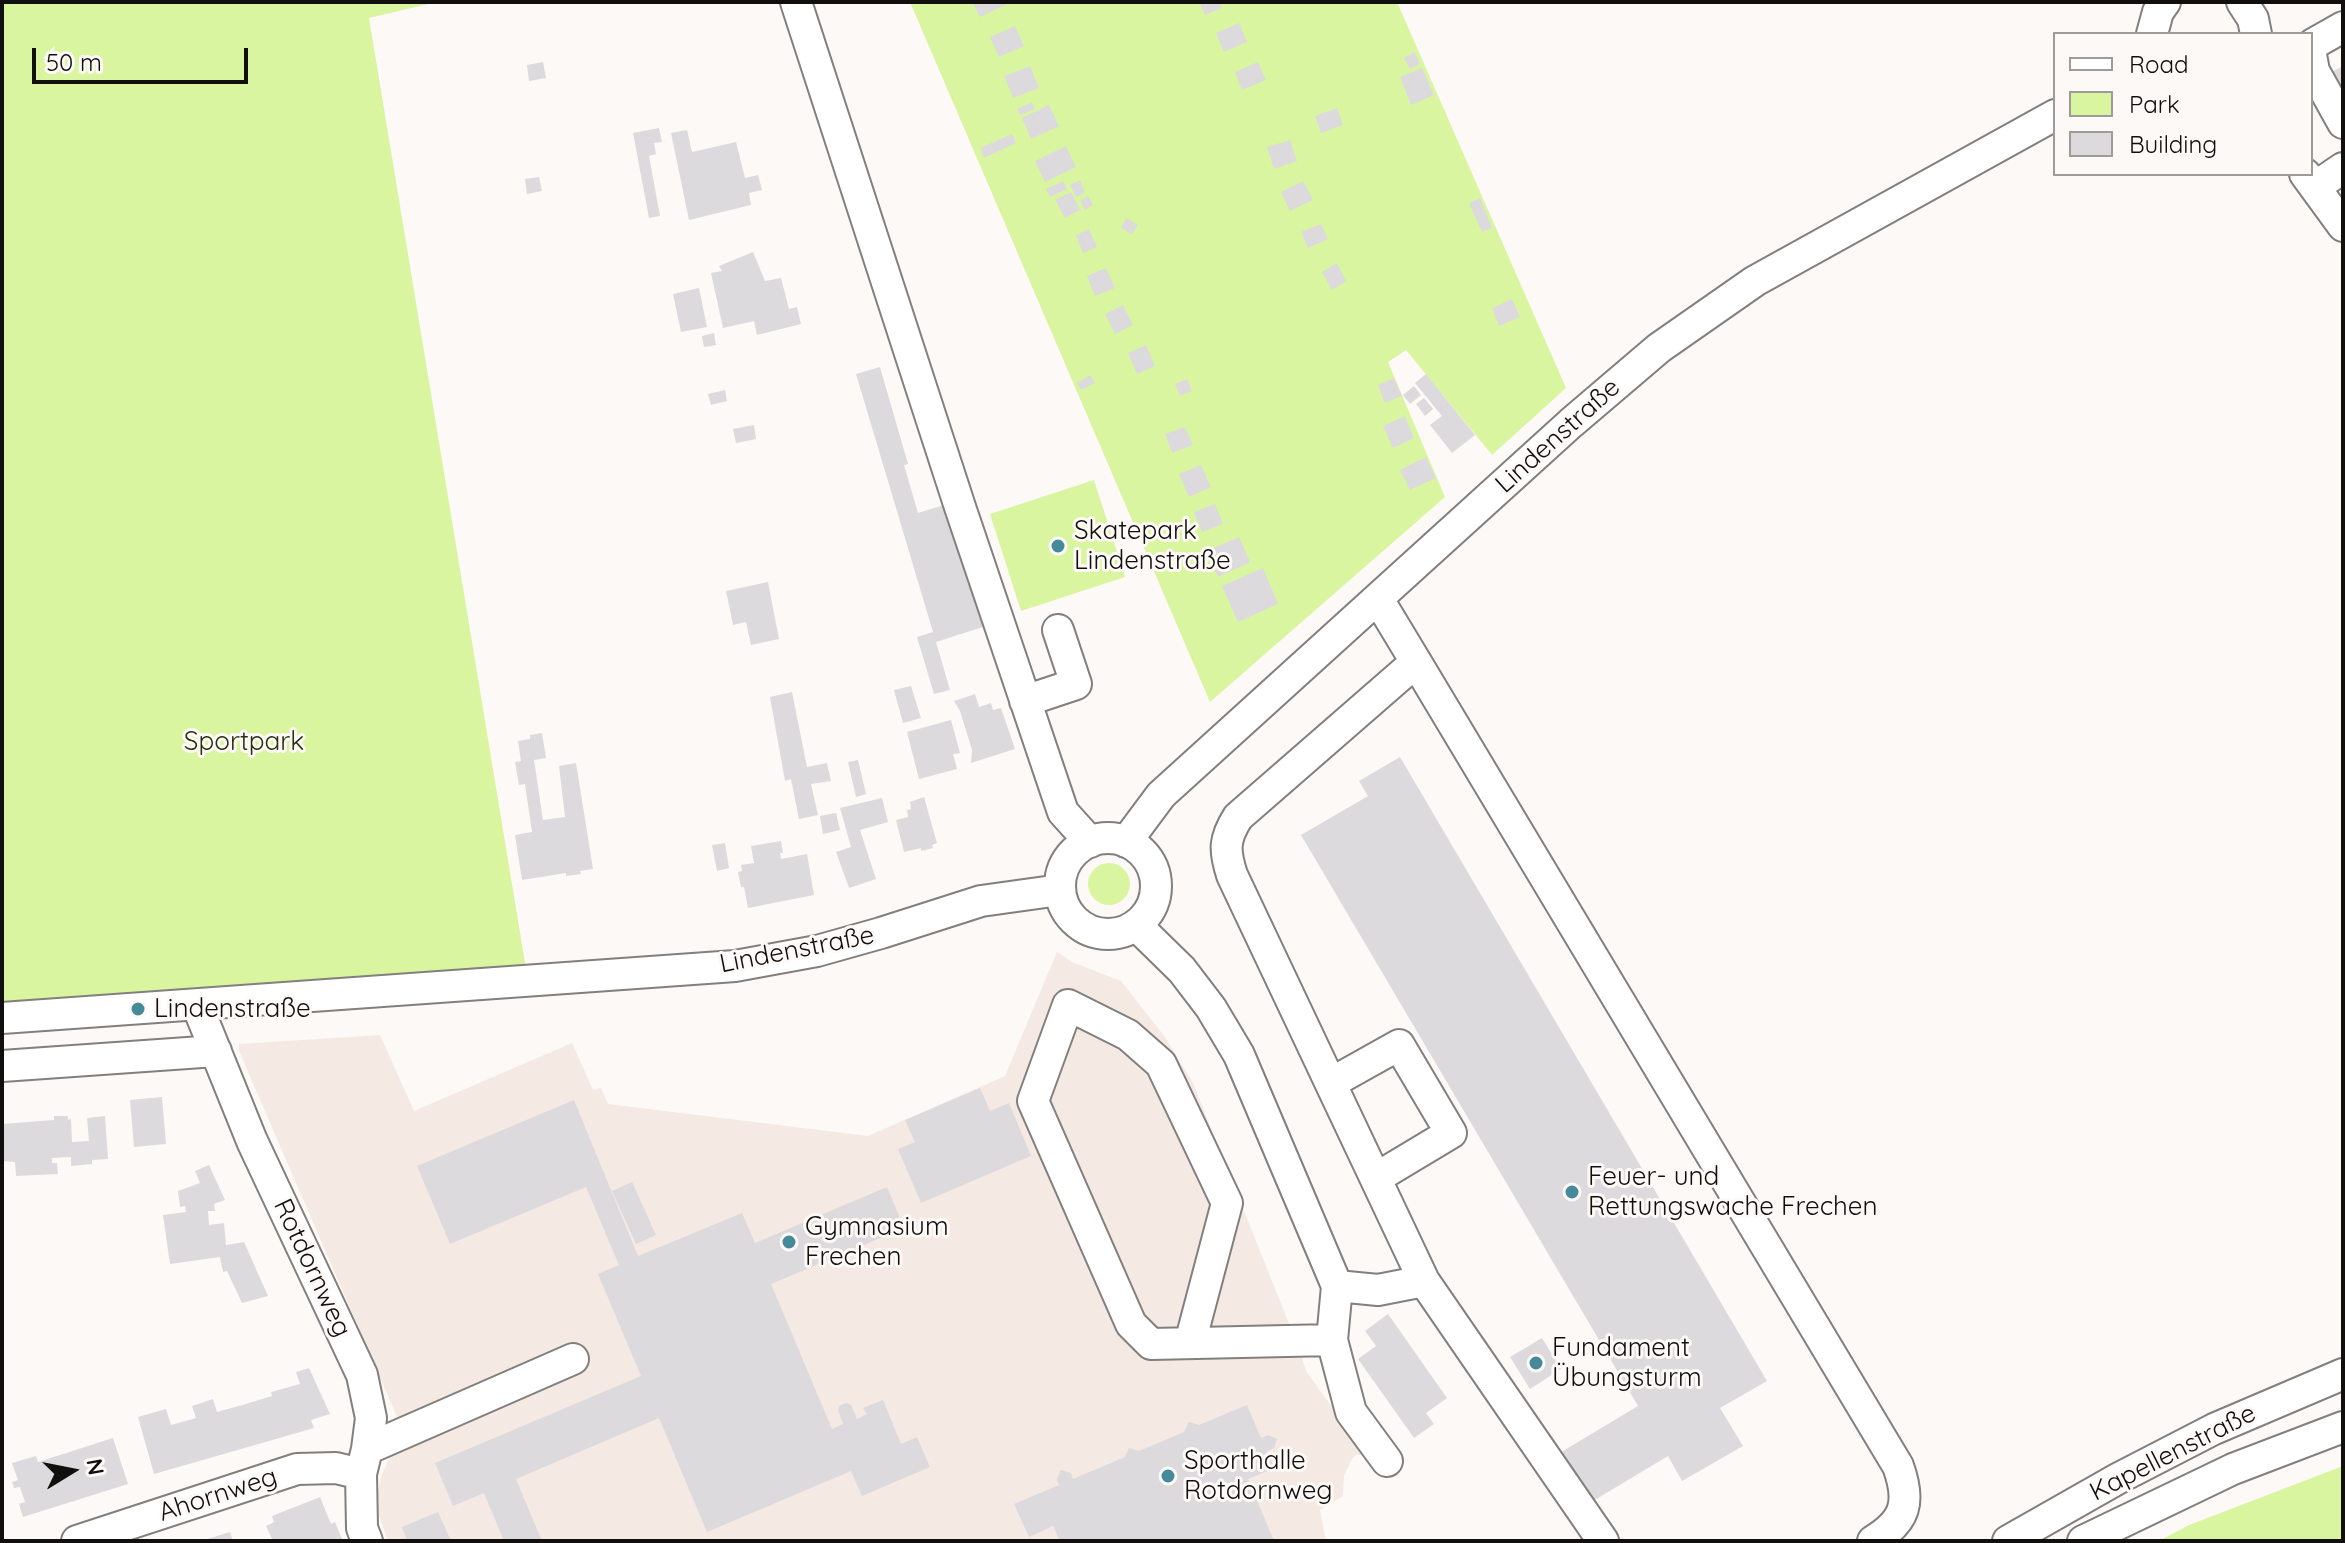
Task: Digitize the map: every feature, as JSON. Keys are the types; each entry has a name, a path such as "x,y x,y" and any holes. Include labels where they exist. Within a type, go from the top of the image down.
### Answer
{"street":[{"path":"796,2 1063,812 1090,842"},
{"path":"2153,32 2158,12 2165,2"},
{"path":"2313,44 2343,27"},
{"path":"2313,66 2343,123"},
{"name":"Lindenstraße","path":"1126,842 1161,795 1571,423 1659,348 1755,281 2053,116"},
{"path":"2343,168 2310,181 2343,226"},
{"path":"1378,599 1898,1466 1906,1487 1904,1509 1890,1531 1873,1541"},
{"path":"1025,701 1076,684 1058,630"},
{"path":"1416,662 1238,817 1228,833 1226,854 1232,875 1424,1281 1603,1541"},
{"path":"1114,839 1126,842 1150,864 1156,885 1150,908 1136,925 1112,934 1087,930 1068,913 1060,890 1064,866 1079,847 1090,842 1114,839"},
{"name":"Lindenstraße","path":"2,1018 735,966 817,951 981,901 1060,890"},
{"path":"1136,925 1182,970 1211,1008 1239,1055 1337,1286 1332,1340 1351,1412 1387,1461"},
{"name":"Rotdornweg","path":"197,1005 252,1141 362,1375 371,1418 364,1462 362,1528 367,1541"},
{"path":"1190,1343 1227,1203 1161,1064 1128,1035 1068,1005 1033,1101 1131,1324 1151,1344 1332,1340"},
{"path":"1331,1083 1399,1045 1451,1133 1376,1178"},
{"path":"2,1066 216,1051"},
{"path":"1337,1286 1378,1290 1424,1281"},
{"path":"364,1462 573,1359"},
{"name":"Kapellenstraße","path":"2008,1541 2214,1429 2343,1374"},
{"name":"Kapellenstraße","path":"2085,1540 2233,1469 2343,1427"},
{"name":"Ahornweg","path":"77,1541 297,1469 336,1468 364,1462"}],"shaded area":[{"name":"Gymnasium Frechen","path":"1057,952 1072,962 1121,981 1165,1037 1193,1083 1306,1371 1367,1455 1356,1455 1351,1460 1344,1476 1343,1496 1320,1510 1326,1541 388,1541 379,1516 377,1495 391,1455 407,1440 239,1051 239,1044 380,1035 414,1111 572,1043 593,1090 601,1088 608,1104 868,1136 1005,1076"}],"green space":[{"name":"Sportpark","path":"2,2 437,2 369,18 526,969 2,1005"},
{"path":"910,2 1397,2 1566,388 1492,455 1406,350 1388,362 1445,497 1210,702"},
{"name":"Skatepark Lindenstraße","path":"1094,480 1125,577 1021,611 990,514"},
{"path":"1109,863 1124,869 1130,884 1124,899 1109,905 1094,899 1088,884 1094,869"},
{"path":"2343,1466 2343,1541 2159,1541 2189,1525"}],"building":[{"path":"972,2 1011,2 980,17"},
{"path":"1199,2 1220,2 1222,8 1205,15"},
{"path":"1239,23 1247,42 1224,52 1216,33"},
{"path":"1015,26 1024,46 999,57 990,37"},
{"path":"1414,52 1420,64 1410,69 1404,58"},
{"path":"543,62 546,78 529,81 527,65"},
{"path":"1258,62 1266,80 1242,90 1235,72"},
{"path":"1030,66 1039,88 1013,98 1004,76"},
{"path":"2343,66 2343,110 2324,76"},
{"path":"1422,68 1434,95 1411,105 1400,77"},
{"path":"1032,102 1035,109 1020,115 1017,109"},
{"path":"1049,105 1059,126 1031,139 1022,118"},
{"path":"1337,108 1343,125 1321,133 1315,116"},
{"path":"659,128 662,142 654,143 656,154 649,156 660,216 649,218 633,133"},
{"path":"687,130 692,152 736,142 745,178 758,175 762,190 749,193 751,205 689,220 671,133"},
{"path":"1012,134 1016,143 984,158 980,148"},
{"path":"1290,140 1297,161 1274,169 1267,147"},
{"path":"1066,146 1076,167 1045,182 1035,161"},
{"path":"539,177 542,191 527,194 525,179"},
{"path":"1080,180 1085,193 1076,197 1070,185"},
{"path":"1063,181 1067,189 1050,197 1046,189"},
{"path":"1303,181 1313,200 1290,211 1281,192"},
{"path":"1071,192 1080,210 1065,218 1055,200"},
{"path":"1088,196 1093,205 1085,210 1080,201"},
{"path":"1480,198 1492,228 1482,232 1469,203"},
{"path":"1126,218 1138,225 1132,234 1121,228"},
{"path":"1321,224 1328,239 1308,248 1301,232"},
{"path":"1089,229 1097,247 1083,253 1076,235"},
{"path":"753,252 765,281 781,278 789,309 797,307 801,324 757,335 754,321 723,328 711,273 722,271 719,266"},
{"path":"1337,263 1346,281 1332,290 1322,272"},
{"path":"1106,268 1115,288 1095,296 1087,276"},
{"path":"699,288 707,327 681,332 673,294"},
{"path":"1512,299 1520,317 1499,326 1492,308"},
{"path":"1123,305 1133,325 1115,334 1105,314"},
{"path":"714,333 716,345 704,347 702,336"},
{"path":"1146,345 1155,366 1137,374 1128,353"},
{"path":"880,367 908,464 904,465 918,513 947,504 986,626 936,642 950,690 934,694 917,637 933,632 856,374"},
{"path":"1426,374 1475,435 1452,453 1430,425 1442,416 1415,383"},
{"path":"1090,375 1095,383 1081,390 1077,383"},
{"path":"1394,378 1402,396 1385,403 1378,385"},
{"path":"1187,379 1192,391 1180,396 1175,384"},
{"path":"1414,386 1421,395 1410,404 1403,395"},
{"path":"725,390 727,401 711,405 708,394"},
{"path":"1424,398 1433,409 1425,416 1416,404"},
{"path":"1405,416 1414,438 1393,448 1383,426"},
{"path":"754,425 756,439 736,443 733,429"},
{"path":"1185,427 1193,445 1172,453 1165,434"},
{"path":"1426,457 1436,478 1410,490 1400,470"},
{"path":"1201,465 1211,487 1189,497 1179,474"},
{"path":"1215,504 1223,524 1202,532 1194,512"},
{"path":"1239,537 1250,562 1218,577 1206,551"},
{"path":"1263,568 1278,604 1238,622 1222,586"},
{"path":"768,582 779,639 751,645 746,622 733,625 726,591"},
{"path":"911,686 921,718 903,723 894,690"},
{"path":"792,692 807,767 827,763 831,781 811,784 818,815 799,819 791,779 785,781 770,697"},
{"path":"975,694 979,707 991,703 993,710 1001,708 1015,749 971,763 972,750 954,701"},
{"path":"951,720 960,753 953,754 957,769 919,779 907,732"},
{"path":"542,733 546,758 534,760 543,820 565,817 559,766 576,763 593,869 580,871 581,874 566,876 566,873 522,880 515,835 532,832 525,784 519,785 515,762 521,761 518,741"},
{"path":"1400,757 1767,1381 1720,1408 1743,1446 1682,1481 1668,1456 1588,1504 1558,1454 1638,1406 1301,835 1368,796 1359,781"},
{"path":"858,760 866,794 856,797 848,762"},
{"path":"924,797 937,843 932,845 933,848 904,852 896,820 908,817 910,802"},
{"path":"882,798 888,822 860,830 876,879 849,888 836,852 851,847 840,808"},
{"path":"836,813 840,830 823,834 820,816"},
{"path":"781,841 781,859 807,854 814,895 748,908 738,872 742,871 741,865 754,863 751,846"},
{"path":"725,843 729,868 717,871 712,845"},
{"path":"980,1088 990,1111 1009,1103 1031,1156 921,1203 898,1149 915,1142 905,1120"},
{"path":"162,1097 166,1144 134,1147 130,1100"},
{"path":"574,1100 638,1256 742,1213 755,1243 887,1187 904,1228 771,1284 832,1429 843,1424 839,1406 846,1403 851,1405 857,1419 867,1414 863,1408 883,1400 901,1444 917,1437 930,1467 862,1496 851,1471 707,1532 659,1418 516,1479 542,1541 504,1541 484,1493 453,1506 435,1463 641,1376 598,1274 619,1265 586,1187 450,1244 417,1166"},
{"path":"54,1116 68,1116 68,1120 71,1119 72,1142 89,1141 87,1118 105,1116 108,1159 71,1166 71,1157 52,1158 52,1163 57,1163 58,1174 16,1176 15,1162 2,1161 2,1124 54,1120"},
{"path":"209,1165 225,1200 214,1204 215,1211 208,1211 209,1225 224,1223 226,1245 244,1242 268,1296 242,1303 227,1271 223,1272 220,1257 170,1264 163,1215 186,1212 185,1206 180,1207 178,1191 200,1183 195,1171"},
{"path":"632,1182 656,1235 636,1244 612,1191"},
{"path":"1388,1314 1447,1398 1426,1413 1434,1424 1414,1438 1358,1359 1376,1346 1365,1331"},
{"name":"Fundament Übungsturm","path":"1542,1338 1561,1369 1530,1389 1510,1357"},
{"path":"309,1368 330,1414 311,1420 314,1428 154,1474 138,1417 166,1409 171,1425 196,1418 192,1406 213,1399 217,1412 246,1404 272,1396 271,1392 300,1384 296,1372"},
{"name":"Sporthalle Rotdornweg","path":"1247,1405 1261,1438 1268,1435 1277,1439 1274,1448 1267,1451 1274,1468 1248,1479 1274,1541 1060,1541 1053,1526 1029,1537 1014,1504 1059,1485 1057,1479 1061,1470 1071,1473 1073,1479 1125,1457 1129,1448 1139,1451 1184,1432 1189,1422 1199,1425"},
{"path":"113,1438 128,1484 23,1517 19,1504 25,1502 20,1487 14,1488 12,1482 18,1480 12,1463 36,1456 38,1462"},
{"path":"320,1497 331,1524 335,1522 342,1539 273,1541 266,1526 274,1522 272,1516"},
{"path":"438,1512 451,1541 407,1541 402,1527"},
{"path":"230,1532 233,1541 204,1541 204,1540"}],"place":[{"name":"Skatepark Lindenstraße","path":"1058,546"},
{"name":"Lindenstraße","path":"138,1009"},
{"name":"Feuer- und Rettungswache Frechen","path":"1572,1192"},
{"name":"Gymnasium Frechen","path":"789,1242"},
{"name":"Fundament Übungsturm","path":"1536,1363"},
{"name":"Sporthalle Rotdornweg","path":"1168,1476"}]}
